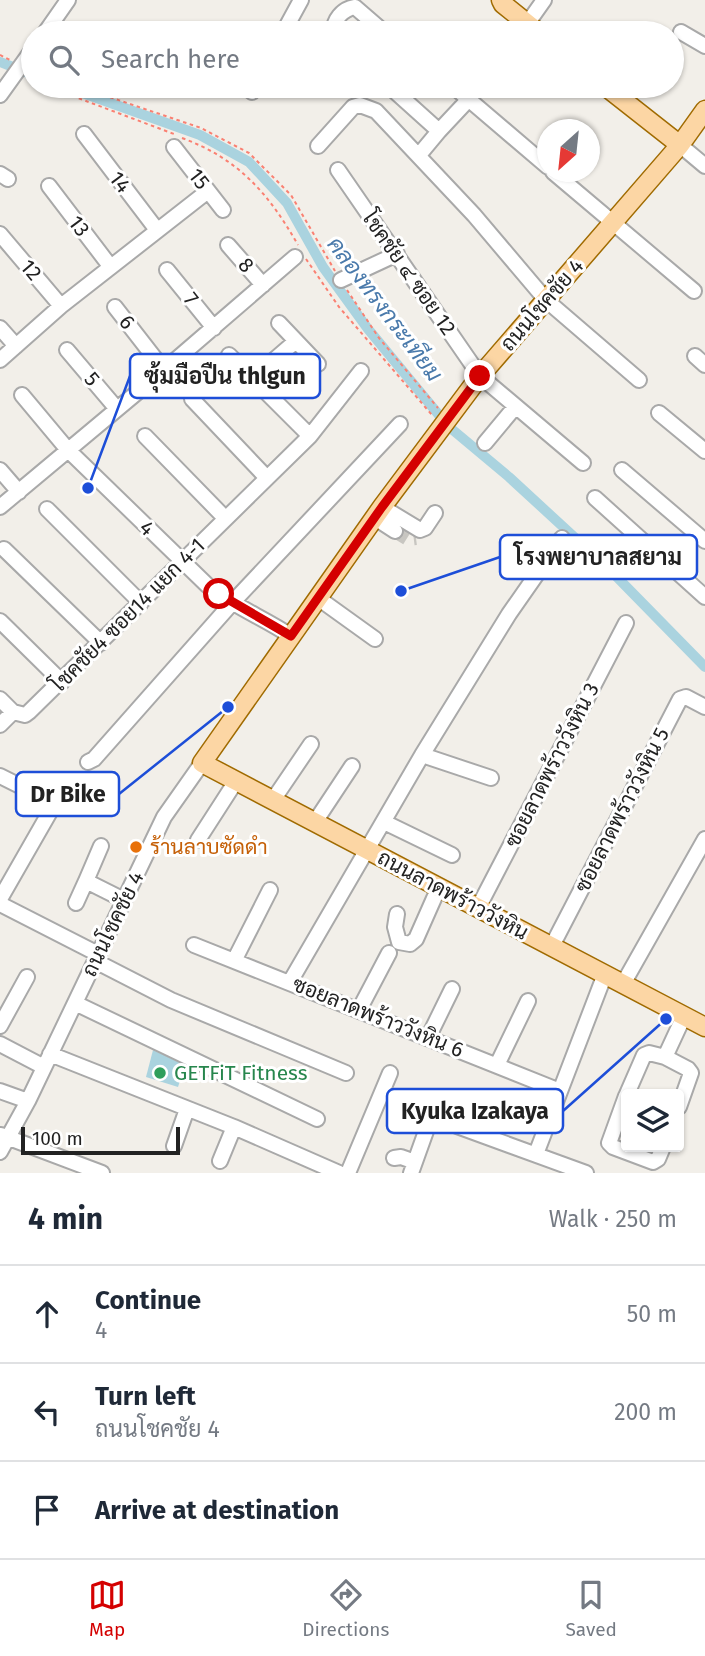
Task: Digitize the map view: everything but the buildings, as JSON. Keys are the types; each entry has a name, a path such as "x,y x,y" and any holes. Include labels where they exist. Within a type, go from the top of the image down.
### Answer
{"main road":[{"path":"501,0 503,5 523,21"},
{"path":"620,98 680,145"},
{"name":"ถนนโชคชัย 4","path":"202,763 379,512 480,376 680,145 705,110"},
{"name":"ถนนลาดพร้าววังหิน","path":"202,763 705,1027"}],"street":[{"path":"53,21 68,0"},
{"path":"290,21 301,0"},
{"path":"536,21 544,0"},
{"path":"336,21 348,8 355,7 371,21"},
{"path":"684,34 705,46"},
{"path":"0,96 21,66"},
{"path":"402,98 439,131"},
{"path":"460,98 537,158"},
{"path":"463,98 466,102"},
{"path":"419,155 466,102"},
{"path":"318,146 353,107 360,105 376,111 419,155 546,300 639,380"},
{"name":"14","path":"84,134 157,230"},
{"path":"680,145 705,166"},
{"name":"15","path":"174,147 223,211"},
{"name":"โชคชัย ๔ ซอย 12","path":"338,170 480,376 583,463"},
{"path":"565,182 694,291"},
{"name":"13","path":"49,186 110,266"},
{"path":"0,360 110,266 208,191"},
{"name":"12","path":"0,234 61,306"},
{"name":"8","path":"228,245 264,285"},
{"path":"341,280 397,254"},
{"path":"0,507 295,257"},
{"name":"7","path":"167,270 214,328"},
{"name":"6","path":"115,307 164,370"},
{"path":"279,323 318,364"},
{"path":"0,328 16,346"},
{"path":"252,379 296,341"},
{"name":"5","path":"67,350 117,409"},
{"path":"229,355 310,436"},
{"name":"โชคชัย4 ซอย14 แยก 4-1","path":"13,712 25,715 30,712 62,682 310,436 361,372"},
{"name":"4","path":"22,395 68,450 182,562 232,603 291,636"},
{"path":"192,399 267,478"},
{"path":"485,443 515,407"},
{"path":"659,413 705,451"},
{"path":"88,762 94,759 232,603 400,424"},
{"path":"145,436 225,518"},
{"path":"0,470 19,492"},
{"path":"622,470 705,541"},
{"path":"595,498 705,597"},
{"path":"47,509 141,603"},
{"path":"379,512 396,531"},
{"path":"379,512 416,533 425,528 435,513"},
{"path":"290,982 422,755 509,614 562,538"},
{"path":"4,550 101,643"},
{"path":"318,598 375,639"},
{"path":"0,621 62,682"},
{"name":"ซอยลาดพร้าววังหิน 3","path":"478,908 626,623"},
{"name":"ซอยลาดพร้าววังหิน 5","path":"552,946 680,699 686,697 705,707"},
{"path":"0,699 13,712 0,725"},
{"path":"273,800 311,744"},
{"path":"422,755 491,778"},
{"name":"ถนนโชคชัย 4","path":"0,1152 5,1136 28,1101 164,817 202,763"},
{"path":"315,822 352,766"},
{"path":"0,776 56,804"},
{"path":"198,840 236,781"},
{"path":"67,782 0,902 171,1000 346,1073"},
{"path":"384,822 452,855"},
{"path":"622,984 705,839"},
{"path":"76,903 101,846"},
{"path":"86,881 124,900"},
{"path":"397,914 396,936 404,944 410,944 416,939 439,887"},
{"path":"234,961 270,890"},
{"name":"ซอยลาดพร้าววังหิน 6","path":"194,945 561,1091"},
{"path":"359,1010 388,953"},
{"path":"536,1154 605,974"},
{"path":"0,1026 27,977"},
{"path":"428,1038 452,989"},
{"path":"497,1065 528,1001"},
{"path":"75,1003 317,1119"},
{"path":"665,1057 684,1016"},
{"path":"0,1044 187,1109 338,1173"},
{"path":"630,1089 644,1055 649,1053 665,1057 688,1069 691,1073 684,1093"},
{"path":"348,1173 390,1073"},
{"path":"0,1091 28,1101"},
{"path":"174,1146 187,1109"},
{"path":"621,1112 610,1143 612,1147 621,1151"},
{"path":"394,1158 401,1157 414,1170 430,1120"},
{"path":"457,1126 586,1173"},
{"path":"220,1161 233,1127"},
{"path":"5,1136 66,1167 102,1173"},
{"path":"625,1152 653,1163 661,1152"}],"path":[{"path":"78,98 209,148 247,176 278,210 302,253 339,307 445,423"},
{"path":"112,98 201,128 249,153 291,195 316,241 379,338 445,423"}],"water":[{"path":"153,1050 185,1065 178,1087 146,1077"}],"waterway":[{"name":"คลองทรงกระเทียม","path":"0,62 21,70"},
{"name":"คลองทรงกระเทียม","path":"97,98 200,135 249,162 287,203 323,267 368,329 448,426 509,477 610,570 705,667"}],"tunnel":[{"path":"395,531 408,539 416,538"}],"place":[{"name":"ซุ้มมือปืน thlgun","path":"88,488"},
{"name":"โรงพยาบาลสยาม","path":"401,591"},
{"name":"Dr Bike","path":"228,707"},
{"name":"ร้านลาบซัดดำ","path":"136,847"},
{"name":"Kyuka Izakaya","path":"666,1019"},
{"name":"GETFiT Fitness","path":"160,1073"}],"route":[{"path":"219,594 291,636 382,507 480,376"}]}
